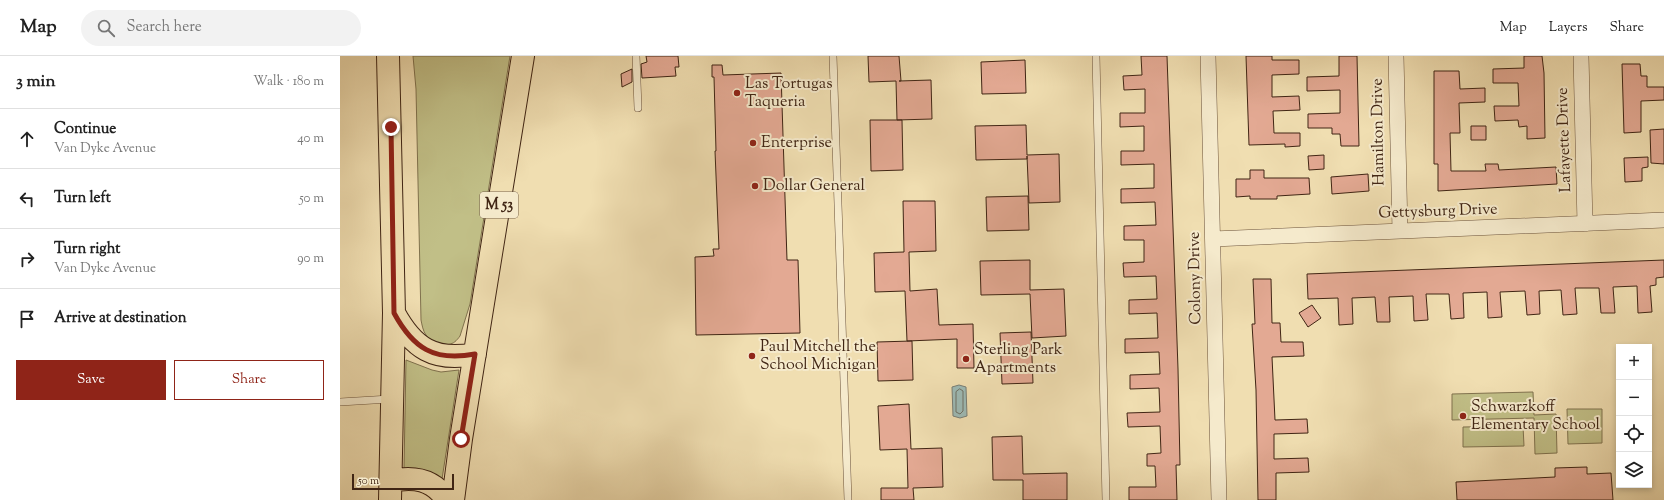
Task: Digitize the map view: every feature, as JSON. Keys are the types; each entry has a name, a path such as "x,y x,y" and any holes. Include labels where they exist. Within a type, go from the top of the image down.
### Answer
{"main road":[{"path":"388,56 394,313 391,491"},
{"name":"M 53","path":"453,500 523,56"},
{"path":"394,313 402,329 421,347 433,353 455,356 475,354"},
{"path":"391,491 411,478 422,480 442,493 447,500"}],"street":[{"name":"Colony Drive","path":"1208,56 1219,500"},
{"name":"Hamilton Drive","path":"1396,56 1400,231"},
{"name":"Lafayette Drive","path":"1581,56 1586,224"},
{"name":"Gettysburg Drive","path":"1213,239 1664,220"}],"lane":[{"path":"636,56 638,108"},
{"path":"833,56 848,500"},
{"path":"1096,56 1106,500"},
{"path":"340,402 392,399"}],"shaded area":[{"path":"413,56 510,56 470,304 460,336 455,342 450,344 440,343 428,338 423,330 421,320 416,89"},
{"path":"406,360 441,372 459,370 442,479 404,468"},
{"path":"1533,392 1534,415 1556,414 1557,453 1535,454 1534,418 1452,420 1452,394"},
{"path":"1567,409 1602,409 1602,443 1568,444"},
{"path":"1523,426 1524,446 1463,447 1463,427"}],"water":[{"path":"959,385 966,387 967,416 960,418 953,416 952,387"}],"building":[{"path":"646,56 678,56 679,67 675,67 676,76 642,78 641,64 647,62"},
{"path":"868,56 899,56 901,81 931,80 932,119 897,120 896,81 869,82"},
{"path":"1141,56 1167,56 1178,369 1180,465 1176,465 1177,500 1129,500 1129,487 1156,487 1155,466 1147,466 1147,454 1161,453 1160,426 1128,427 1127,413 1160,412 1159,388 1130,389 1130,375 1160,374 1159,352 1125,353 1125,339 1158,338 1157,313 1129,314 1129,300 1157,299 1156,276 1124,277 1123,263 1144,262 1144,240 1124,240 1124,226 1156,225 1155,202 1121,203 1121,189 1154,188 1154,164 1121,165 1121,151 1144,151 1144,126 1120,127 1120,113 1145,113 1145,89 1124,90 1123,76 1142,75"},
{"path":"1246,56 1272,56 1272,60 1299,60 1299,74 1272,75 1272,97 1299,96 1300,110 1273,111 1274,133 1300,133 1300,146 1285,147 1285,144 1249,145"},
{"path":"1339,56 1357,56 1359,146 1341,146 1340,134 1332,134 1332,128 1308,128 1308,114 1340,113 1340,90 1307,91 1307,77 1339,76"},
{"path":"1524,56 1542,56 1544,73 1545,138 1527,139 1527,126 1519,127 1518,120 1495,121 1494,106 1519,106 1518,83 1493,83 1493,69 1524,68"},
{"path":"1025,60 1026,93 982,94 981,62"},
{"path":"1622,64 1640,64 1641,76 1647,76 1647,87 1664,87 1664,100 1641,101 1641,132 1624,133"},
{"path":"712,65 722,65 723,75 781,73 787,260 798,260 800,333 696,335 695,257 714,256 713,249 719,249 714,77 712,77"},
{"path":"632,69 632,82 622,87 621,74"},
{"path":"1434,71 1459,71 1460,89 1485,88 1485,102 1459,103 1460,133 1450,133 1451,171 1486,171 1485,164 1498,164 1499,170 1556,167 1557,184 1438,191 1438,164 1434,164"},
{"path":"870,120 902,120 903,170 871,171"},
{"path":"1026,125 1027,155 1059,154 1060,202 1029,203 1027,156 1027,159 976,160 975,126"},
{"path":"1471,126 1486,126 1486,140 1471,140"},
{"path":"1664,129 1664,164 1651,163 1650,130"},
{"path":"1324,155 1324,169 1309,170 1308,156"},
{"path":"1648,157 1648,167 1642,168 1642,181 1625,182 1624,158"},
{"path":"1250,170 1264,170 1264,178 1309,178 1310,194 1277,196 1277,199 1250,199 1250,196 1236,197 1236,179 1250,179"},
{"path":"1368,174 1369,191 1332,194 1331,177"},
{"path":"1028,196 1029,230 987,231 986,197"},
{"path":"903,201 935,201 936,251 909,252 910,291 937,289 939,325 973,324 974,368 957,368 957,339 907,341 905,291 875,292 874,253 904,252"},
{"path":"1030,260 1030,290 1064,289 1066,336 1032,338 1030,294 981,295 980,261"},
{"path":"1664,260 1664,277 1656,278 1656,285 1650,286 1652,312 1638,313 1637,286 1613,287 1615,313 1601,313 1599,288 1575,288 1577,314 1563,315 1561,290 1539,291 1540,314 1527,315 1525,291 1500,292 1502,317 1488,318 1487,292 1463,293 1464,318 1451,319 1449,294 1426,294 1428,320 1414,321 1413,296 1389,297 1390,322 1377,322 1375,297 1352,298 1353,324 1339,325 1338,298 1308,299 1307,274"},
{"path":"1253,279 1271,279 1272,323 1280,323 1281,342 1303,342 1304,356 1272,357 1275,420 1307,419 1308,433 1274,434 1274,459 1308,458 1309,472 1276,473 1276,500 1258,500 1256,390 1252,324 1255,324"},
{"path":"1312,305 1321,318 1308,327 1299,313"},
{"path":"1031,332 1033,383 1002,384 1000,333"},
{"path":"912,341 913,380 878,381 877,342"},
{"path":"909,404 911,449 942,448 943,487 913,488 914,500 881,500 881,488 908,488 907,449 880,450 878,406"},
{"path":"1022,436 1023,474 1067,473 1067,500 1023,500 1023,480 993,480 992,437"},
{"path":"1587,467 1587,474 1611,473 1613,500 1457,500 1456,482 1555,477 1555,468"}],"place":[{"name":"Las Tortugas Taqueria","path":"737,93"},
{"name":"Enterprise","path":"753,143"},
{"name":"Dollar General","path":"755,186"},
{"name":"Paul Mitchell the School Michigan","path":"752,356"},
{"name":"Sterling Park Apartments","path":"966,359"},
{"name":"Schwarzkoff Elementary School","path":"1463,416"}],"route":[{"path":"391,127 394,313 402,329 421,347 433,353 444,356 465,356 475,354 461,439"}]}
